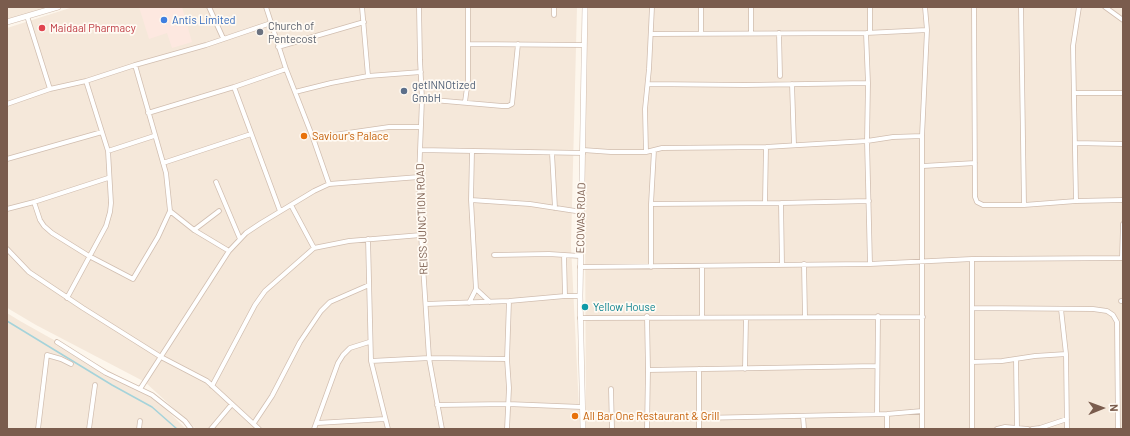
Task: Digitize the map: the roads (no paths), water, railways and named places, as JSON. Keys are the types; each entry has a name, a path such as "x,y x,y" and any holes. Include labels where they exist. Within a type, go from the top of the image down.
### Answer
{"street":[{"path":"7,22 58,7"},
{"path":"209,7 223,38"},
{"path":"266,7 278,47 329,184"},
{"path":"362,7 368,76"},
{"name":"REISS JUNCTION ROAD","path":"419,7 422,99 419,177 421,235 429,358 442,429"},
{"path":"465,102 468,87 468,7"},
{"path":"554,7 554,15"},
{"name":"ECOWAS ROAD","path":"583,429 580,256 583,151 583,45 585,7"},
{"path":"646,152 645,109 648,84 652,7"},
{"path":"701,7 701,34"},
{"path":"751,7 751,33"},
{"path":"870,7 868,32 866,141 870,264"},
{"path":"922,429 922,136 927,30 925,7"},
{"path":"974,7 975,197 977,202 983,205 1024,205 1076,201 1123,200"},
{"path":"1021,7 1024,205"},
{"path":"1076,201 1073,46 1080,7"},
{"path":"1105,7 1123,20"},
{"path":"27,16 50,89"},
{"path":"278,47 364,22"},
{"path":"7,104 50,89 86,81 135,65 184,52 271,23"},
{"path":"651,34 927,30"},
{"path":"779,33 780,76"},
{"path":"468,44 583,45"},
{"path":"422,99 502,106 512,104 518,44"},
{"path":"34,202 40,220 52,233 89,256 133,279 158,237 170,211 166,173 154,136 135,65"},
{"path":"148,113 234,87 286,69"},
{"path":"295,92 368,76 421,72"},
{"path":"67,298 106,226 111,203 108,178 108,151 86,81"},
{"path":"648,84 868,83"},
{"path":"792,84 794,145"},
{"path":"234,87 280,211"},
{"path":"1074,93 1123,93"},
{"path":"313,138 389,127 420,127"},
{"path":"7,159 102,132"},
{"path":"163,163 251,134"},
{"path":"108,151 154,136"},
{"path":"420,150 552,153 583,151 646,152 662,148 766,147 922,136"},
{"path":"1076,144 1123,144"},
{"path":"765,204 766,147"},
{"path":"651,267 651,204 654,150"},
{"path":"469,303 476,289 471,200 472,151"},
{"path":"552,153 556,208"},
{"path":"923,166 975,163"},
{"path":"140,389 229,252 240,239 260,223 329,184 419,177"},
{"path":"7,209 34,202 108,178"},
{"path":"216,182 240,239"},
{"path":"471,200 530,204 582,212"},
{"path":"651,204 780,204 869,201"},
{"path":"780,204 782,265"},
{"path":"291,205 314,248"},
{"path":"170,211 194,230 229,252"},
{"path":"194,230 219,211"},
{"path":"580,267 870,264 923,260 1123,258 1123,224"},
{"path":"212,386 255,305 265,290 314,248 349,241 421,235"},
{"path":"368,239 369,342 371,361 388,429"},
{"path":"7,249 29,272 67,298 161,357 202,378 259,429"},
{"path":"494,255 549,254 580,256"},
{"path":"564,255 565,296"},
{"path":"972,259 972,429"},
{"path":"804,264 805,317"},
{"path":"702,266 702,317"},
{"path":"254,423 272,396 300,342 321,311 330,302 369,285"},
{"path":"476,289 490,302"},
{"path":"426,304 509,302 565,296 580,296"},
{"path":"507,429 509,302"},
{"path":"972,308 1093,309 1107,311 1113,315 1117,322 1121,368 1118,429"},
{"path":"1061,309 1066,354 1067,429"},
{"path":"580,318 647,316 746,318 878,316 923,317"},
{"path":"647,316 647,429"},
{"path":"877,414 878,316"},
{"path":"745,369 746,318"},
{"path":"57,342 106,373 140,389 162,402 185,421 191,429"},
{"path":"314,429 338,363 343,355 350,348 369,342"},
{"path":"972,362 1002,361 1035,356 1066,354"},
{"path":"38,429 47,355 72,364"},
{"path":"371,361 429,358 507,359"},
{"path":"1016,359 1017,428"},
{"path":"648,370 877,366"},
{"path":"699,369 699,429"},
{"path":"89,429 95,385"},
{"path":"611,389 612,429"},
{"path":"211,429 232,404"},
{"path":"437,405 508,404 582,407"},
{"path":"699,418 887,414 922,411"},
{"path":"887,414 887,429"},
{"path":"803,416 804,429"},
{"path":"317,423 385,419"},
{"path":"1032,429 1040,428 1067,419"},
{"path":"139,429 140,421"},
{"path":"997,429 1005,427 1028,429"}],"waterway":[{"path":"7,321 112,385 152,407 177,429"}],"place":[{"name":"Antis Limited","path":"164,20"},
{"name":"Maidaal Pharmacy","path":"42,28"},
{"name":"Church of Pentecost","path":"260,32"},
{"name":"getINNOtized GmbH","path":"404,91"},
{"name":"Saviour's Palace","path":"304,136"},
{"name":"Yellow House","path":"585,307"},
{"name":"All Bar One Restaurant & Grill","path":"575,416"}]}
